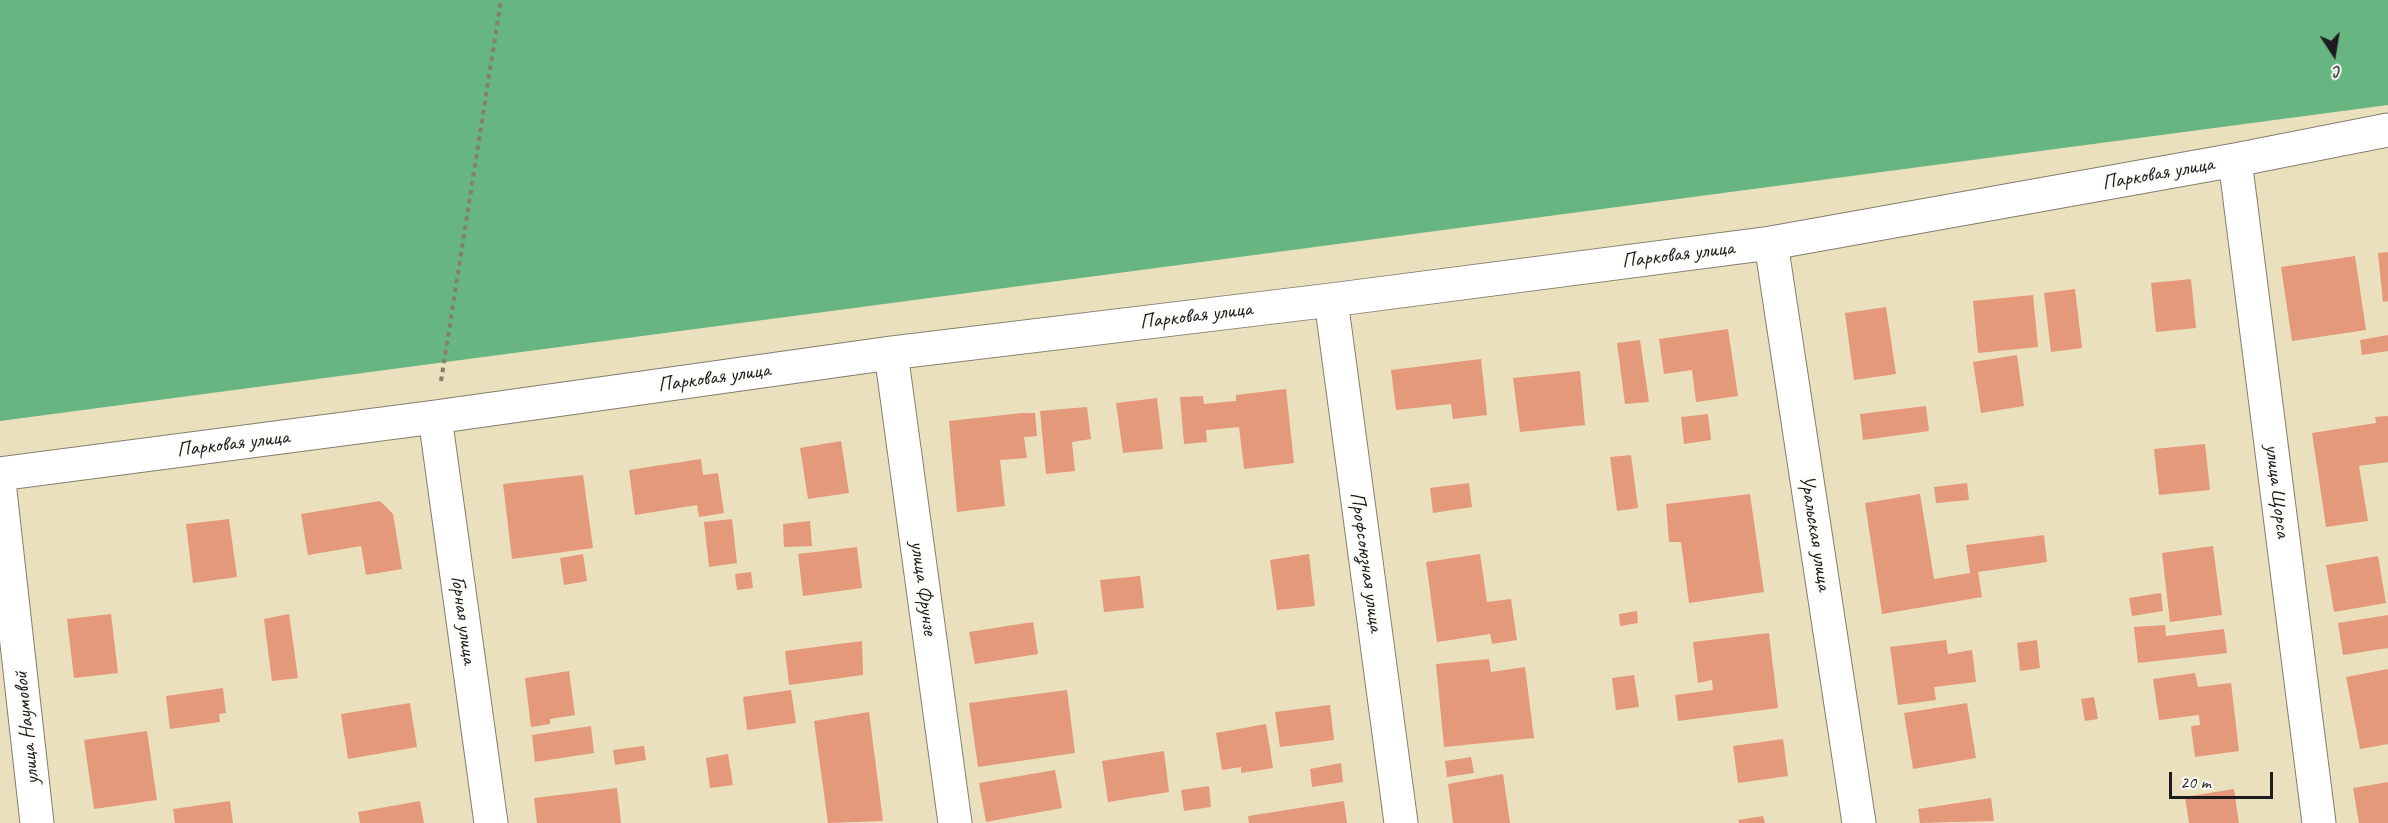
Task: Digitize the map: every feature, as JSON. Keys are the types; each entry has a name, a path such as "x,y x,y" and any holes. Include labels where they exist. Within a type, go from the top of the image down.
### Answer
{"street":[{"name":"Парковая улица","path":"0,474 435,417 891,353 1331,300 1771,243 2235,160 2388,129"},
{"name":"улица Щорса","path":"2235,160 2319,823"},
{"name":"Уральская улица","path":"1771,243 1859,823"},
{"name":"Профсоюзная улица","path":"1331,300 1401,823"},
{"name":"улица Фрунзе","path":"891,353 955,823"},
{"name":"Горная улица","path":"435,417 491,823"},
{"name":"улица Наумовой","path":"0,490 37,823"}],"path":[{"path":"435,417 501,0"}],"green space":[{"path":"0,0 2388,0 2388,105 0,421"}],"building":[{"path":"2388,252 2388,301 2383,302 2378,253"},
{"path":"2355,256 2366,330 2292,341 2281,267"},
{"path":"2191,279 2196,328 2156,332 2151,283"},
{"path":"2075,289 2082,348 2051,352 2044,293"},
{"path":"2033,295 2038,347 1978,353 1973,301"},
{"path":"1886,307 1896,374 1854,380 1845,313"},
{"path":"1728,329 1738,396 1696,402 1692,370 1664,374 1659,339"},
{"path":"2388,335 2388,351 2362,355 2360,340"},
{"path":"1640,340 1649,402 1625,404 1617,343"},
{"path":"2017,355 2024,406 1981,413 1973,362"},
{"path":"1481,359 1487,415 1453,419 1451,404 1396,410 1391,370"},
{"path":"1580,371 1585,425 1520,432 1513,378"},
{"path":"1286,389 1294,463 1244,469 1239,427 1206,430 1207,442 1184,444 1180,397 1203,396 1204,404 1236,401 1236,395"},
{"path":"1157,398 1163,449 1123,453 1116,403"},
{"path":"1926,406 1929,431 1863,440 1860,414"},
{"path":"1087,407 1091,439 1072,442 1075,471 1046,474 1040,411"},
{"path":"1035,413 1037,436 1024,437 1027,458 1000,460 1005,506 957,512 949,421"},
{"path":"1708,414 1711,440 1684,444 1681,417"},
{"path":"2388,416 2388,462 2359,466 2368,521 2326,527 2312,433 2376,423 2375,417"},
{"path":"841,441 849,493 808,499 800,448"},
{"path":"2205,444 2210,490 2159,495 2154,449"},
{"path":"1631,455 1638,508 1617,511 1610,457"},
{"path":"701,459 703,475 718,473 724,513 699,517 697,505 635,515 629,470"},
{"path":"583,475 593,548 512,559 503,484"},
{"path":"1469,483 1472,507 1433,513 1430,488"},
{"path":"1967,483 1969,500 1936,503 1934,487"},
{"path":"1750,494 1764,592 1689,603 1681,542 1669,542 1666,504"},
{"path":"1920,494 1934,579 1970,573 1966,545 2044,535 2047,562 1978,572 1982,597 1882,614 1865,503"},
{"path":"380,501 393,514 402,569 366,575 361,546 308,555 301,514"},
{"path":"229,519 237,577 193,583 186,524"},
{"path":"732,519 737,563 709,567 704,522"},
{"path":"810,521 812,546 784,547 783,524"},
{"path":"2213,546 2222,615 2170,622 2162,553"},
{"path":"857,547 862,588 803,596 798,554"},
{"path":"583,554 587,581 564,585 560,558"},
{"path":"1309,554 1315,606 1277,610 1270,560"},
{"path":"1480,554 1487,602 1511,599 1517,640 1492,644 1490,634 1437,642 1426,562"},
{"path":"2378,556 2386,603 2334,612 2326,565"},
{"path":"751,572 753,588 737,590 735,574"},
{"path":"1140,576 1144,608 1104,612 1100,580"},
{"path":"2161,593 2163,611 2132,616 2129,598"},
{"path":"1637,611 1638,623 1620,626 1619,614"},
{"path":"111,614 118,673 74,678 67,619"},
{"path":"289,614 298,678 272,681 264,619"},
{"path":"2388,615 2388,648 2343,655 2338,623"},
{"path":"1033,622 1038,654 975,664 969,632"},
{"path":"2165,625 2166,636 2224,629 2227,653 2138,663 2134,627"},
{"path":"1769,633 1778,708 1678,721 1675,695 1713,690 1712,680 1698,683 1693,642"},
{"path":"1946,640 1948,654 1972,650 1976,682 1934,687 1936,700 1898,705 1890,647"},
{"path":"2037,640 2040,668 2020,671 2017,643"},
{"path":"862,641 863,675 789,685 785,651"},
{"path":"1489,659 1491,672 1525,667 1534,738 1444,747 1436,664"},
{"path":"2388,669 2388,744 2360,749 2346,677"},
{"path":"569,671 575,715 550,719 550,724 531,727 525,678"},
{"path":"2195,673 2198,687 2231,683 2239,751 2195,757 2191,726 2200,725 2199,715 2159,720 2153,679"},
{"path":"1634,675 1639,707 1616,710 1612,678"},
{"path":"223,688 226,713 219,714 220,722 170,729 166,696"},
{"path":"791,690 796,723 747,730 743,697"},
{"path":"1067,690 1075,753 978,767 969,703"},
{"path":"2094,697 2098,719 2085,721 2081,699"},
{"path":"410,703 417,747 348,759 341,714"},
{"path":"1967,703 1976,758 1913,769 1904,713"},
{"path":"1330,705 1334,740 1280,747 1275,712"},
{"path":"869,712 883,821 828,823 814,721"},
{"path":"1266,724 1273,768 1241,773 1241,767 1222,770 1216,733"},
{"path":"591,726 594,753 535,762 532,735"},
{"path":"147,731 157,800 94,809 84,740"},
{"path":"1783,739 1788,776 1738,783 1733,746"},
{"path":"644,746 646,760 615,765 613,750"},
{"path":"1164,751 1169,792 1108,802 1102,761"},
{"path":"728,754 733,785 710,788 706,758"},
{"path":"1471,757 1474,773 1447,777 1445,761"},
{"path":"1341,763 1343,782 1312,787 1310,769"},
{"path":"1055,770 1062,808 986,822 979,783"},
{"path":"1503,774 1510,823 1453,823 1448,784"},
{"path":"2388,782 2388,823 2359,823 2353,788"},
{"path":"1209,786 1211,807 1184,811 1181,790"},
{"path":"617,788 621,823 537,823 534,798"},
{"path":"2234,789 2239,823 2189,823 2185,797"},
{"path":"1991,798 1994,821 1920,823 1918,809"},
{"path":"230,801 233,823 175,823 173,809"},
{"path":"420,801 424,823 360,823 358,812"},
{"path":"1344,801 1347,823 1249,823 1248,816"},
{"path":"1763,816 1765,823 1739,823 1738,820"}]}
